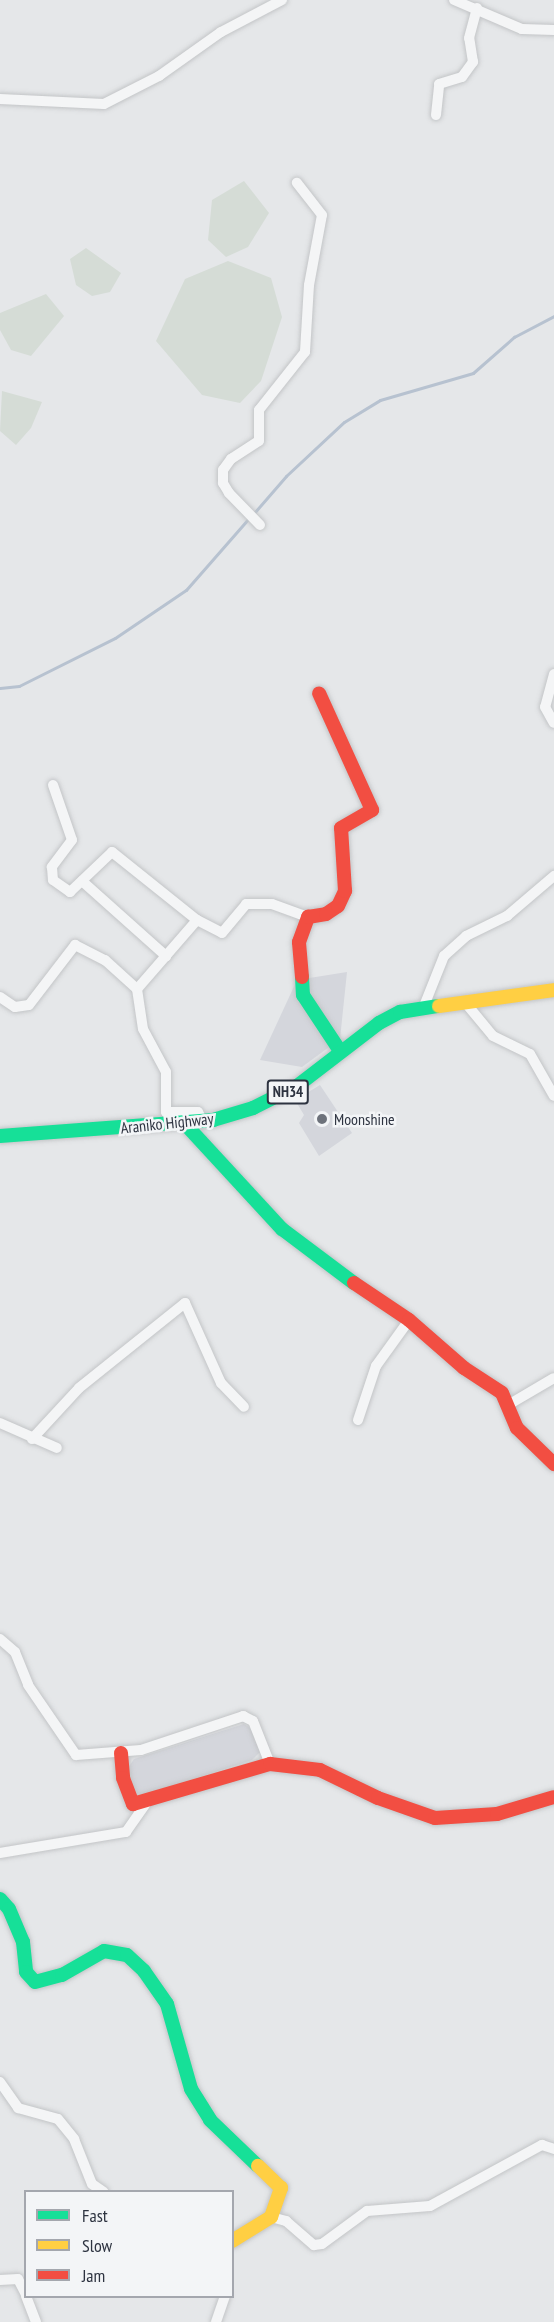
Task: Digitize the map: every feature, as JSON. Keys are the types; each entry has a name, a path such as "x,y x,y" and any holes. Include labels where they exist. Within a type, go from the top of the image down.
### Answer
{"main road":[{"path":"319,693 372,810 341,828 345,891 338,906 326,914 308,918 299,942 303,995 340,1051"},
{"name":"Araniko Highway","path":"0,1136 202,1123 254,1108 283,1094 319,1071 340,1051 378,1023 424,1005 554,990"},
{"path":"185,1124 282,1230 334,1270 410,1320 464,1368 495,1387 508,1405 517,1428 554,1464"},
{"path":"121,1753 123,1778 134,1804 270,1764 320,1770 378,1798 435,1818 497,1814 554,1797"},
{"path":"0,1899 9,1909 23,1942 26,1972 35,1982 62,1975 104,1951 127,1955 144,1971 166,2004 191,2089 210,2120 281,2188 271,2217 234,2240"}],"street":[{"path":"0,99 104,104 159,76 221,32 282,0"},
{"path":"454,0 522,29 554,30"},
{"path":"436,115 439,84 462,77 473,62 469,38 477,8"},
{"path":"260,525 223,483 223,470 231,459 259,441 259,410 305,352 309,285 322,215 297,183"},
{"path":"554,674 545,707 554,723"},
{"path":"52,785 72,840 52,867 53,879 70,892 112,852 197,920 222,933 246,904 272,904 308,918"},
{"path":"424,1005 444,956 466,936 507,916 554,876"},
{"path":"82,881 166,956"},
{"path":"137,989 197,920"},
{"path":"0,997 15,1006 29,1005 75,945 105,960 137,989 143,1029 166,1072 166,1112 198,1112 202,1123"},
{"path":"464,1000 493,1036 530,1054 554,1096"},
{"path":"32,1439 79,1388 185,1304 220,1383 244,1407"},
{"path":"358,1420 376,1366 410,1320"},
{"path":"508,1405 554,1378"},
{"path":"0,1423 57,1448"},
{"path":"0,1639 15,1652 28,1685 76,1755 121,1753 185,1737 243,1716 253,1721 270,1764"},
{"path":"0,1853 126,1832 147,1802"},
{"path":"0,2082 18,2108 58,2120 74,2139 92,2184 101,2190"},
{"path":"271,2217 286,2221 314,2245 322,2244 367,2211 430,2206 542,2145 554,2149"},
{"path":"0,2280 18,2279 24,2292"},
{"path":"27,2298 36,2322"},
{"path":"216,2322 224,2298"}],"shaded area":[{"path":"244,181 269,213 248,247 226,257 208,240 212,200"},
{"path":"86,248 121,273 110,292 92,296 76,285 70,259"},
{"path":"228,261 271,278 282,317 261,381 240,403 202,395 156,341 185,279"},
{"path":"46,294 64,316 31,356 11,350 0,330 0,313"},
{"path":"2,391 42,402 31,428 16,445 0,431"},
{"path":"347,972 340,1039 302,1067 260,1060 297,980"},
{"name":"Moonshine","path":"320,1085 352,1133 319,1156 299,1123 304,1115 295,1100"},
{"path":"244,1724 253,1730 261,1751 252,1760 144,1795 134,1792 128,1768 134,1759"}],"waterway":[{"path":"254,513 286,476 344,422 380,400 473,373 514,337 554,316"},
{"path":"0,688 19,686 115,638 186,590 249,518"}],"traffic: fast":[{"path":"302,977 303,995 340,1051"},
{"path":"0,1136 213,1120 253,1108 297,1086 379,1023 400,1012 439,1006"},
{"path":"185,1124 282,1229 354,1283"},
{"path":"0,1899 9,1909 23,1942 26,1972 35,1982 62,1975 104,1951 127,1955 144,1971 167,2004 191,2089 210,2120 258,2166"}],"traffic: slow":[{"path":"439,1006 554,990"},
{"path":"234,2240 271,2217 281,2188 258,2166"}],"traffic: jam":[{"path":"302,977 299,942 308,917 326,914 338,906 345,891 341,828 372,810 319,693"},
{"path":"354,1283 409,1320 464,1368 502,1393 517,1428 554,1464"},
{"path":"121,1753 123,1778 133,1804 270,1764 320,1770 378,1798 435,1818 497,1814 554,1797"}],"place":[{"name":"Moonshine","path":"322,1119"}]}
